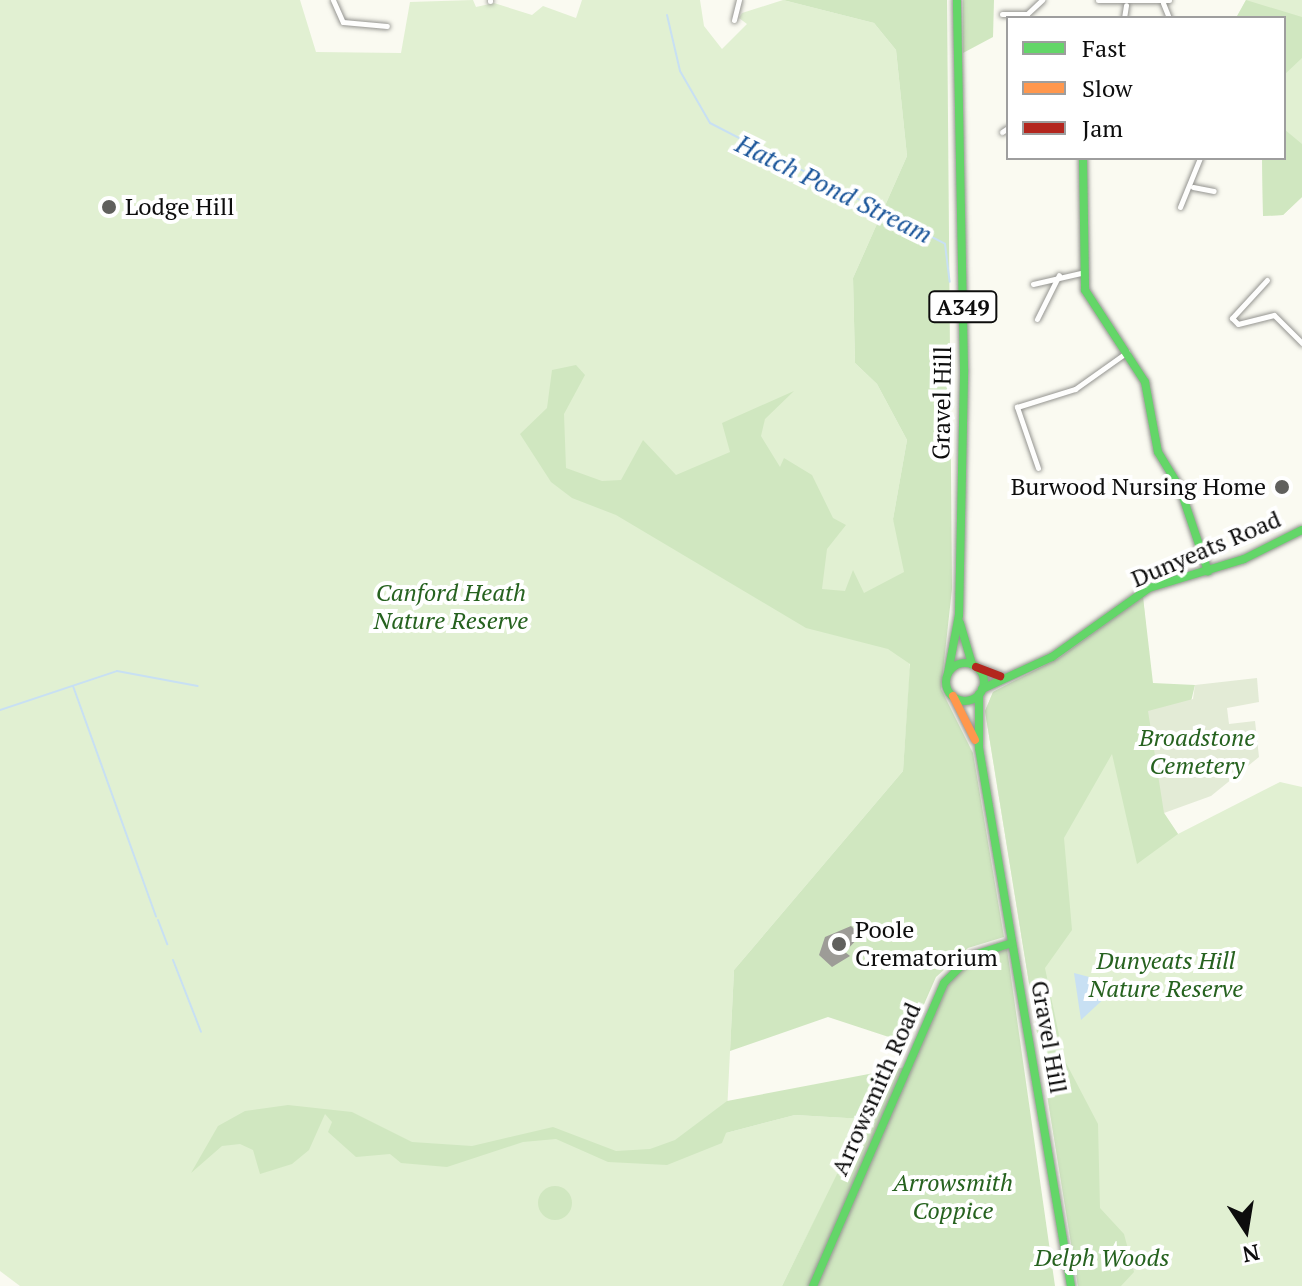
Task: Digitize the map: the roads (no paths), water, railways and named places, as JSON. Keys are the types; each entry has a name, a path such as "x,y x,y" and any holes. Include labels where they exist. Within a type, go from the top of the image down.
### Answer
{"main road":[{"name":"Gravel Hill","path":"957,0 964,360 959,615 948,673 953,696 979,748"},
{"path":"1083,160 1081,273 1145,382 1158,452 1180,488 1208,571"},
{"name":"Dunyeats Road","path":"981,692 1002,676 1052,657 1149,588 1208,571 1302,530"},
{"name":"Gravel Hill","path":"959,615 981,692 979,748 1071,1286"},
{"path":"948,673 974,666 1002,676"},
{"path":"953,696 981,692"},
{"name":"Arrowsmith Road","path":"813,1286 944,983 971,956 1012,943"}],"street":[{"path":"333,0 339,20 387,26"},
{"path":"734,20 739,0"},
{"path":"1002,14 1027,14 1042,0"},
{"path":"1098,0 1126,5 1166,2"},
{"path":"1124,16 1126,5"},
{"path":"376,26 377,17"},
{"path":"1180,207 1193,187 1200,160"},
{"path":"1193,187 1214,191"},
{"path":"1033,284 1059,275 1081,273"},
{"path":"1037,319 1059,275"},
{"path":"1267,280 1232,318 1238,324 1274,315 1302,343"},
{"path":"1038,468 1017,407 1075,389 1127,352"}],"water":[{"path":"1074,973 1101,980 1109,994 1081,1020"}],"waterway":[{"name":"Hatch Pond Stream","path":"667,15 680,71 710,123 945,244 950,282"},
{"path":"0,710 117,671 198,686"},
{"path":"73,686 156,916"},
{"path":"158,920 167,944"},
{"path":"173,960 201,1032"}],"place":[{"name":"Lodge Hill","path":"109,207"},
{"name":"Burwood Nursing Home","path":"1282,487"},
{"name":"Poole Crematorium","path":"839,944"}],"park label":[{"name":"Canford Heath Nature Reserve","path":"451,607"},
{"name":"Broadstone Cemetery","path":"1197,752"},
{"name":"Dunyeats Hill Nature Reserve","path":"1166,975"},
{"name":"Arrowsmith Coppice","path":"953,1197"},
{"name":"Delph Woods","path":"1102,1258"}]}
